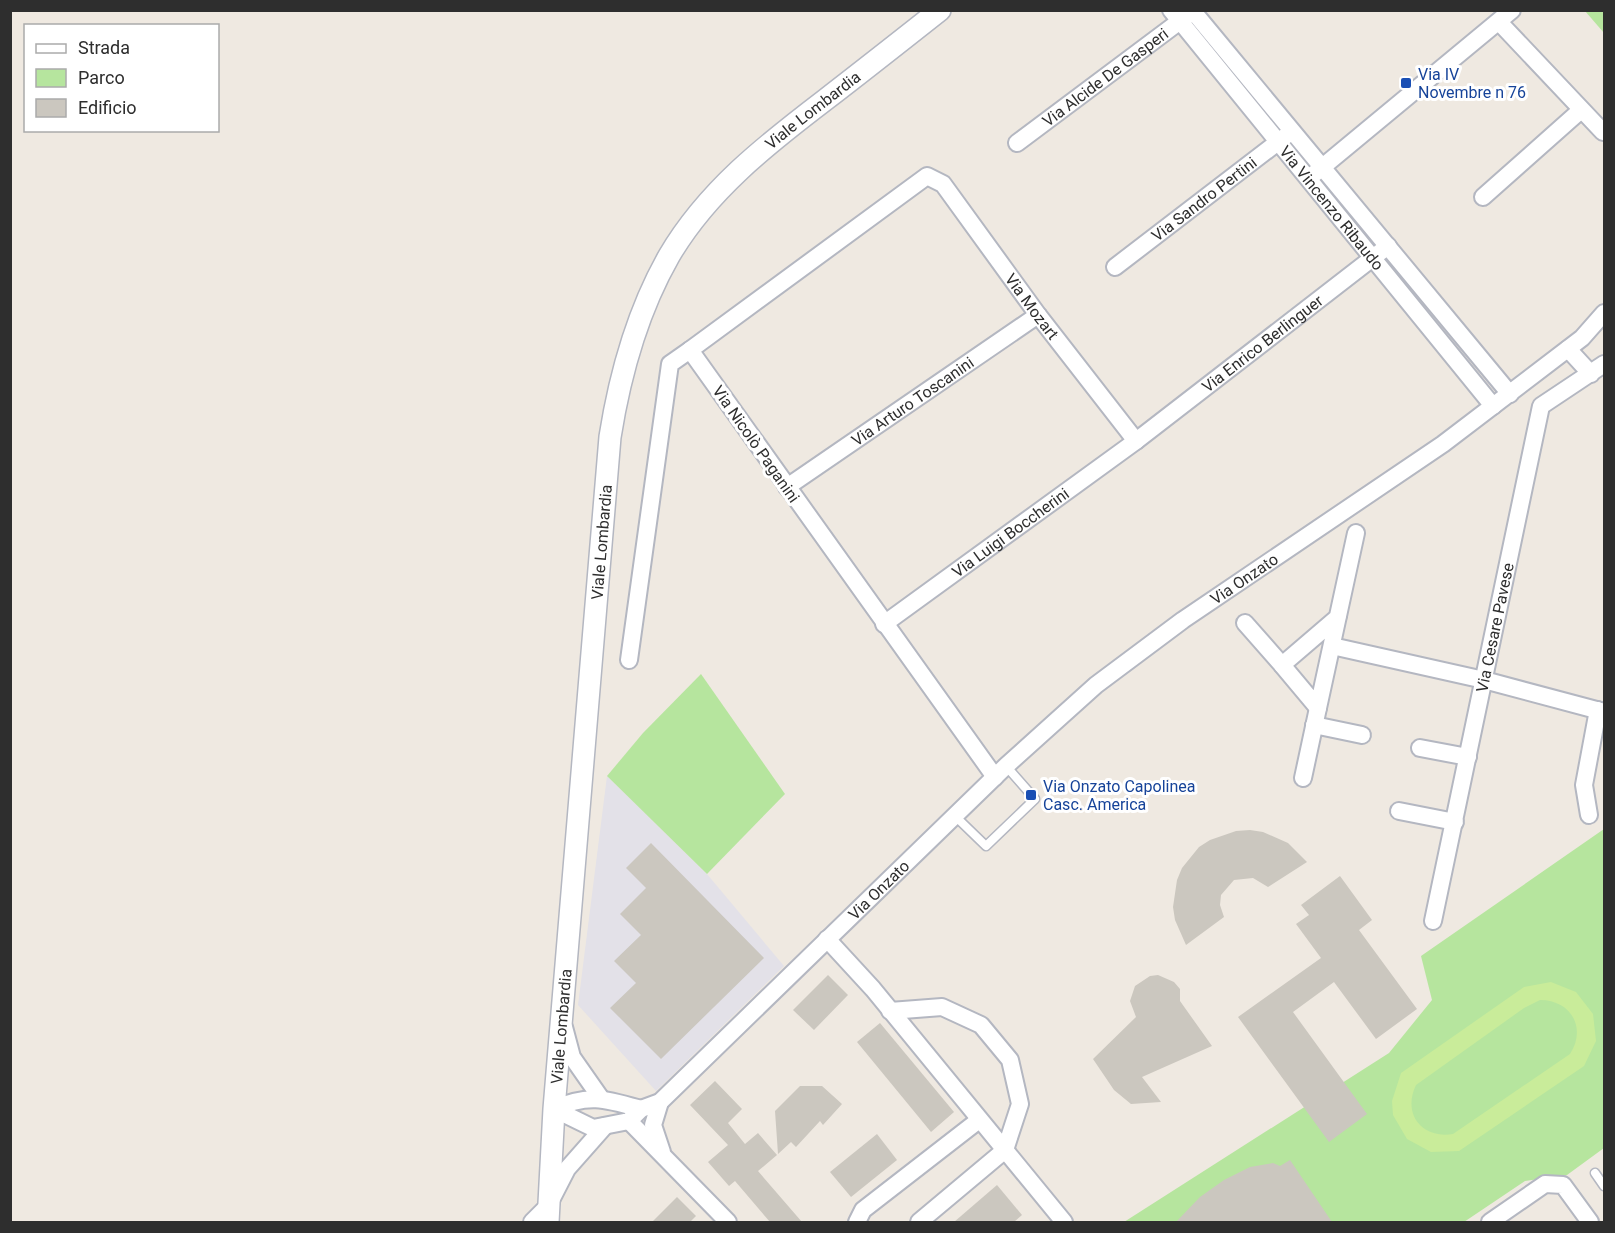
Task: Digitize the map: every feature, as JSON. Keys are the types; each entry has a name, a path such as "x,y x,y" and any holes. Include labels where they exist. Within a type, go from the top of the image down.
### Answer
{"street":[{"name":"Viale Lombardia","path":"548,1214 554,1109 610,436 618,391 632,339 650,294 669,256 694,220 732,176 764,147 940,10"},
{"path":"1308,178 1512,10"},
{"name":"Via Vincenzo Ribaudo","path":"1186,13 1286,136 1322,167 1510,394"},
{"name":"Via Alcide De Gasperi","path":"1017,143 1186,13"},
{"path":"1499,22 1603,132"},
{"path":"1483,197 1581,110"},
{"name":"Via Vincenzo Ribaudo","path":"1286,136 1308,178 1494,406"},
{"name":"Via Sandro Pertini","path":"1115,267 1286,136"},
{"name":"Via Mozart","path":"690,350 927,176 943,184 1038,315 1136,441"},
{"name":"Via Enrico Berlinguer","path":"1136,441 1388,246"},
{"name":"Via Onzato","path":"660,1102 1000,772 1096,685 1183,620 1333,520 1494,406 1582,338 1605,313"},
{"name":"Via Arturo Toscanini","path":"787,487 1038,315"},
{"path":"1568,349 1598,369"},
{"path":"629,660 670,364 690,350"},
{"name":"Via Nicolò Paganini","path":"690,350 884,624 1000,772"},
{"name":"Via Cesare Pavese","path":"1433,921 1541,406 1598,369"},
{"name":"Via Luigi Boccherini","path":"884,624 1136,441"},
{"path":"1303,778 1356,533"},
{"path":"1282,665 1338,617"},
{"path":"1245,623 1318,708"},
{"path":"1332,646 1484,680 1601,711 1584,785 1589,815"},
{"path":"1314,725 1362,735"},
{"path":"1420,748 1468,757"},
{"path":"1400,811 1455,822"},
{"path":"827,939 890,1011 1064,1222"},
{"path":"890,1011 942,1007 981,1025 1010,1060 1020,1104 1005,1150 919,1222"},
{"path":"562,1021 572,1057 600,1097"},
{"path":"554,1109 572,1100 600,1097 641,1108"},
{"path":"554,1109 593,1128 629,1121 641,1108 660,1102"},
{"path":"660,1102 653,1125 662,1153"},
{"path":"856,1222 863,1210 979,1120"},
{"path":"629,1121 728,1222"},
{"path":"532,1222 548,1214 567,1169 605,1126"},
{"path":"1490,1222 1545,1184 1563,1185 1590,1222"}],"lane":[{"path":"955,816 986,846 1035,799 1000,772"},
{"path":"1595,1173 1605,1186"}],"shaded area":[{"path":"607,776 707,874 784,966 656,1091 578,1005"}],"green space":[{"path":"1585,11 1604,11 1604,33"},
{"path":"701,674 785,794 707,874 607,776 643,733"},
{"path":"1604,829 1604,1148 1567,1175 1525,1181 1464,1222 1124,1222 1389,1053 1432,1000 1421,956"},
{"path":"1551,982 1576,992 1593,1014 1596,1041 1584,1066 1459,1151 1431,1152 1407,1139 1393,1115 1392,1101 1401,1073 1524,987","holes":["1540,1000 1551,1001 1568,1010 1576,1025 1577,1035 1570,1054 1453,1134 1432,1133 1418,1122 1413,1115 1412,1106 1412,1096 1416,1085 1524,1008"]}],"building":[{"path":"1236,831 1263,832 1288,843 1307,862 1268,887 1253,878 1234,880 1221,895 1220,905 1224,917 1186,945 1175,920 1173,907 1177,880 1182,868 1199,847 1210,840"},
{"path":"651,843 764,958 661,1059 610,1008 636,983 614,961 641,935 620,914 646,888 626,868"},
{"path":"1340,876 1372,920 1359,930 1417,1009 1376,1039 1334,982 1293,1012 1367,1114 1329,1142 1238,1017 1321,958 1296,924 1309,915 1301,905"},
{"path":"828,975 848,995 814,1030 793,1010"},
{"path":"1158,975 1174,982 1180,989 1180,1001 1212,1046 1142,1077 1161,1102 1131,1104 1114,1090 1093,1059 1136,1017 1130,1001 1135,986 1150,976"},
{"path":"880,1023 954,1112 931,1132 857,1042"},
{"path":"715,1081 742,1109 728,1123 745,1144 758,1133 777,1155 758,1171 802,1222 770,1222 735,1181 729,1186 708,1162 728,1145 690,1105"},
{"path":"800,1086 822,1086 842,1104 823,1125 820,1121 796,1147 791,1142 778,1154 775,1111"},
{"path":"877,1134 897,1160 851,1197 830,1172"},
{"path":"1290,1160 1332,1222 1176,1222 1200,1197 1224,1180 1250,1167 1273,1163 1280,1166"},
{"path":"997,1185 1022,1215 1014,1222 954,1222"},
{"path":"677,1197 696,1216 690,1222 652,1222"}],"place":[{"name":"Via IV Novembre n 76","path":"1406,83"},
{"name":"Via Onzato Capolinea Casc. America","path":"1031,795"}]}
